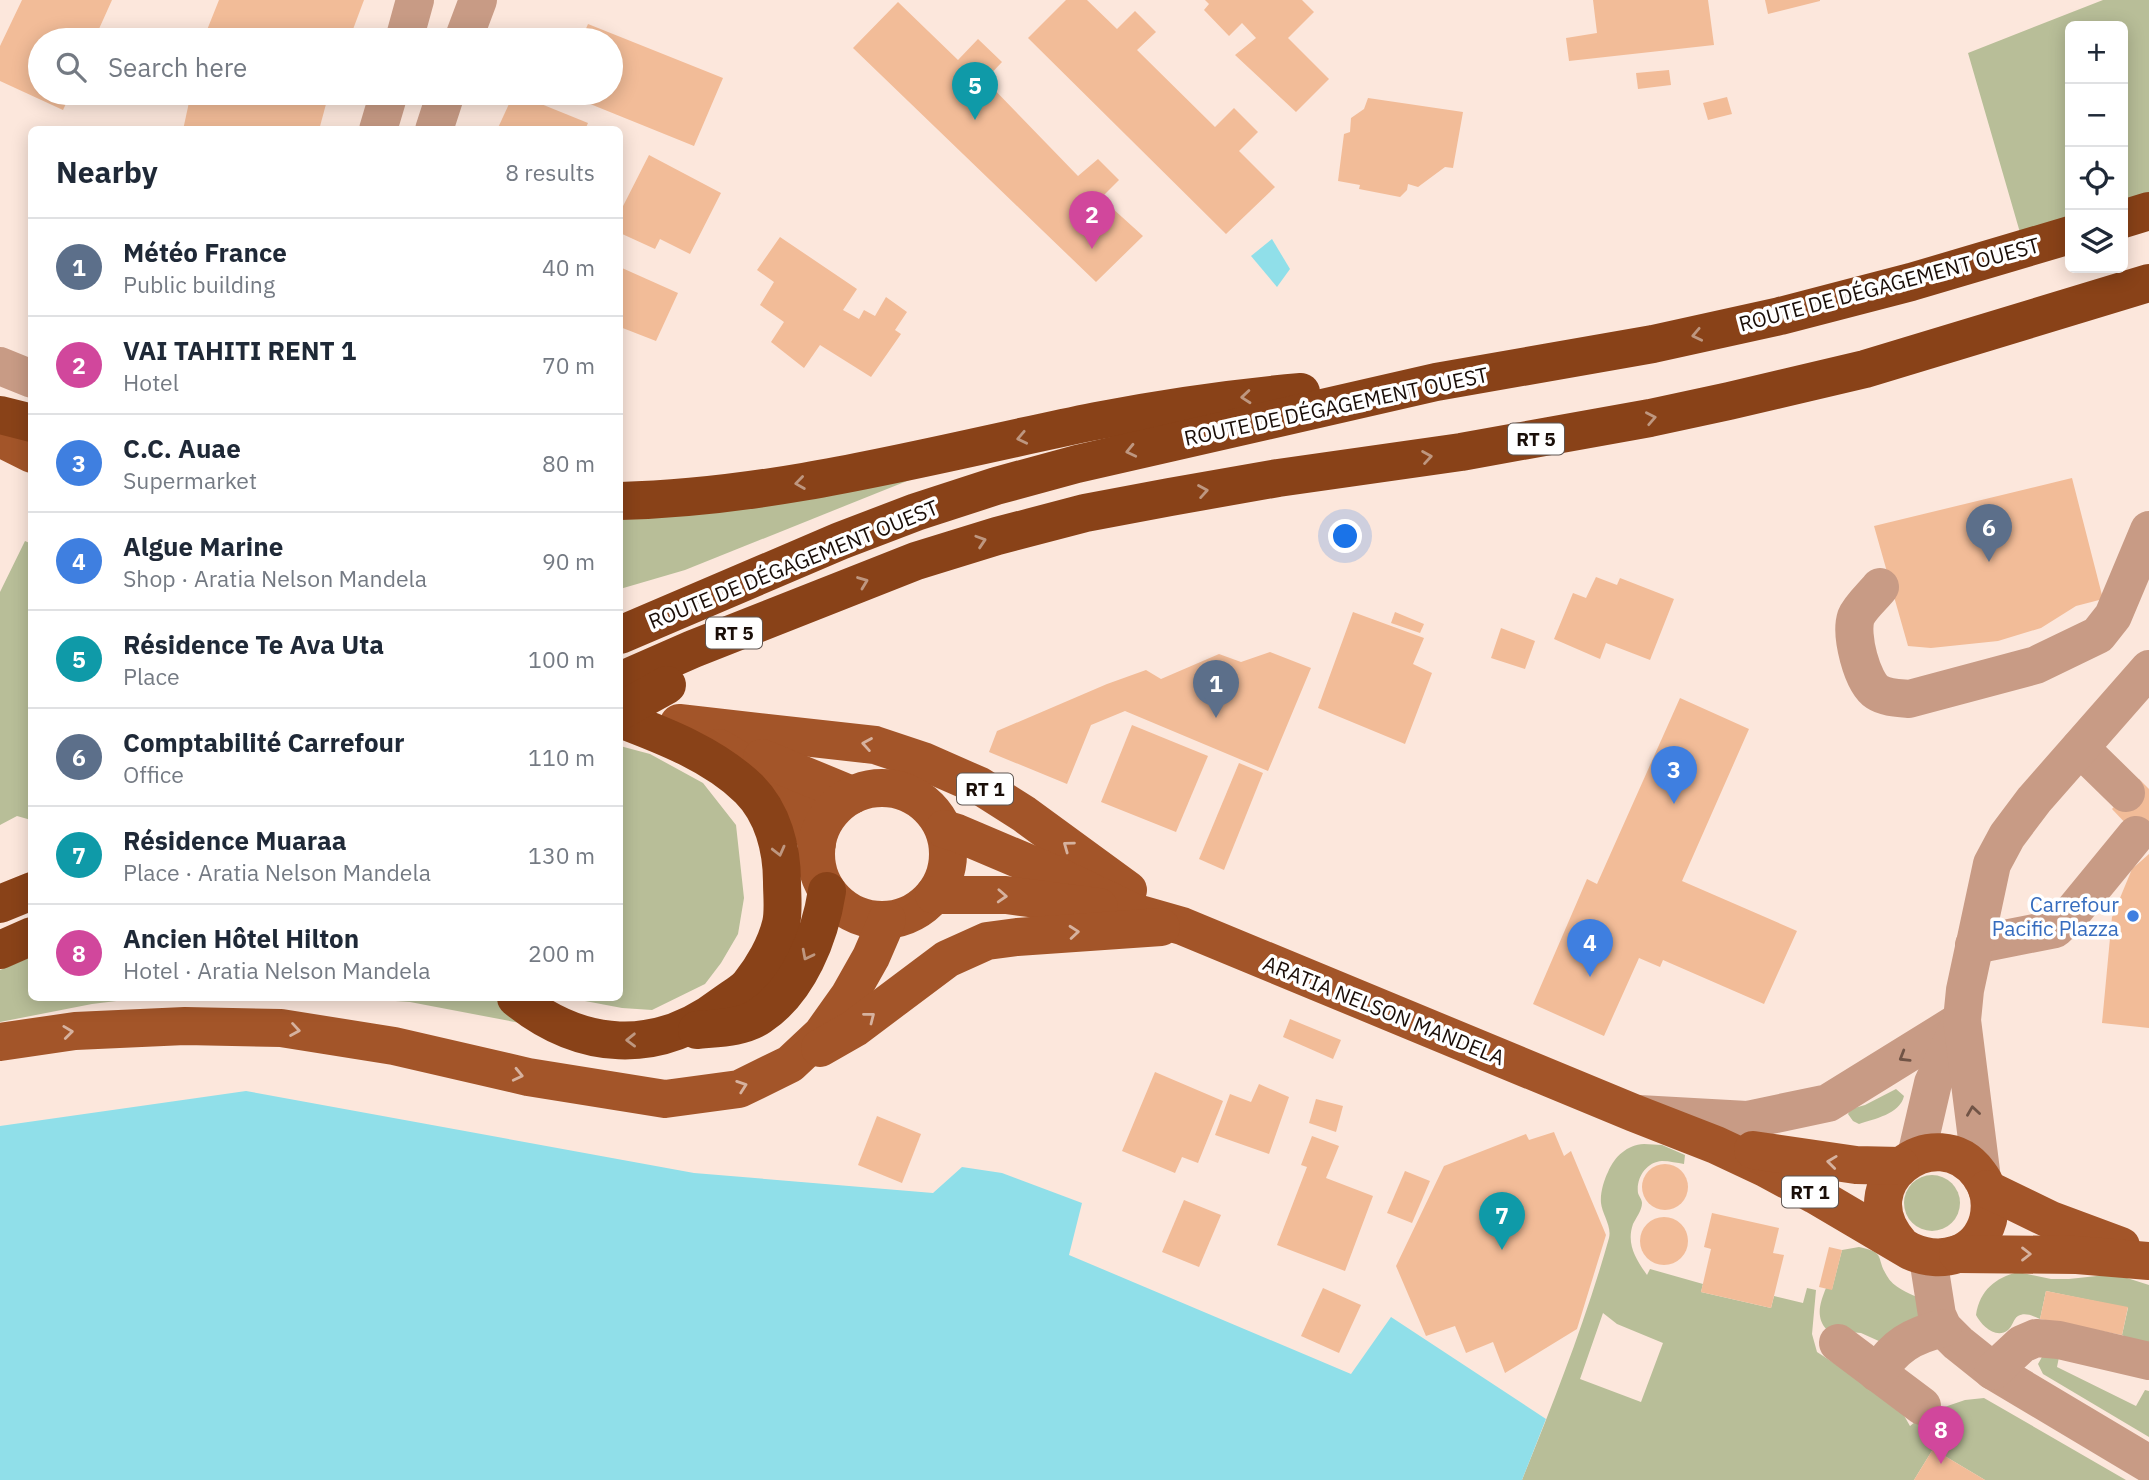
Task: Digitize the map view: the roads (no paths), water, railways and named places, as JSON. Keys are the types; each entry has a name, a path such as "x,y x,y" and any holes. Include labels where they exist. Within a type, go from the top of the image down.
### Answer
{"highway":[{"path":"2128,217 2149,211"},
{"name":"ROUTE DE DÉGAGEMENT OUEST","path":"623,634 916,512 996,486 1077,464 1436,382 1653,344 1740,325 1900,285 2065,236"},
{"name":"ROUTE DE DÉGAGEMENT OUEST","path":"623,681 663,675 810,603 916,561 1085,513 1251,482 1461,452 1650,418 1865,369 2146,285"},
{"path":"623,501 707,497 816,481 1097,421 1219,400 1350,387 1436,382"},
{"path":"623,708 663,675"},
{"path":"520,1001 554,1024 578,1033 633,1041 661,1038 706,1018 748,986 769,955 782,922 782,860 772,821 750,790 717,764 667,737 623,720"},
{"path":"674,1033 731,1027 759,1017 791,986 818,933 827,891"},
{"path":"0,904 28,893"},
{"path":"0,950 28,938"}],"main road":[{"name":"RT 1","path":"623,701 852,795 864,790 892,788 905,792 928,806 938,817 948,843 947,870 934,895"},
{"name":"RT 1","path":"679,723 786,792 810,823 817,843 817,865 827,891"},
{"name":"RT 1","path":"679,723 875,745 923,761 979,786 1024,814 1126,889 1252,955"},
{"path":"817,843 830,813 852,795"},
{"name":"ARATIA NELSON MANDELA","path":"944,829 957,832 1054,874 1133,912"},
{"path":"827,891 856,915 873,920 901,918 925,905 934,895"},
{"name":"ARATIA NELSON MANDELA","path":"934,895 1006,895 1133,912 1177,925 1634,1113"},
{"path":"790,1064 822,1034 849,996 871,957 887,920"},
{"path":"0,1042 88,1030 185,1026 281,1028 394,1046 528,1077 665,1099 739,1089 790,1064 855,1028 947,959 987,941 1041,934 1177,925"},
{"name":"RT 1","path":"1634,1113 1716,1145 1765,1168 1929,1252 2149,1259"},
{"name":"RT 1","path":"1716,1145 1856,1165 1908,1161 1941,1152 1965,1160 1975,1168 1985,1184 2051,1220 2149,1259"},
{"path":"1908,1161 1894,1173 1885,1191 1883,1210 1889,1230 1929,1252 1976,1241 1983,1232 1989,1210 1985,1184"}],"street":[{"path":"407,28 415,0"},
{"path":"468,28 478,0"},
{"path":"380,126 386,105"},
{"path":"435,126 442,105"},
{"path":"0,366 28,377"},
{"path":"1880,587 1857,616 1853,635 1861,666 1876,692 1909,699 2036,665 2098,635 2113,617 2149,530"},
{"path":"1985,1184 1962,1020 1965,990 1992,864 2007,836 2034,800 2148,672"},
{"path":"2080,748 2126,793"},
{"path":"1974,945 2055,929 2136,835"},
{"path":"1634,1113 1747,1120 1828,1103 1962,1020"},
{"path":"1908,1161 1933,1083 1962,1020"},
{"path":"1929,1252 1934,1305 1943,1328 1993,1371 2149,1464"},
{"path":"1877,1373 1902,1343 1923,1333 1943,1328"},
{"path":"1993,1371 2022,1344 2036,1338 2059,1340 2149,1361"},
{"path":"1838,1343 1922,1406"}],"water":[{"path":"1272,239 1290,269 1277,287 1251,256"},
{"path":"246,1091 694,1173 933,1193 962,1167 1002,1173 1082,1203 1069,1255 1351,1374 1391,1317 1546,1419 1522,1480 0,1480 0,1126"}],"place":[{"name":"Résidence Te Ava Uta","path":"975,120"},
{"name":"VAI TAHITI RENT 1","path":"1092,249"},
{"name":"Comptabilité Carrefour","path":"1989,562"},
{"name":"Météo France","path":"1216,718"},
{"name":"C.C. Auae","path":"1674,804"},
{"name":"Carrefour Pacific Plazza","path":"2133,916"},
{"name":"Algue Marine","path":"1590,977"},
{"name":"Résidence Muaraa","path":"1502,1250"},
{"name":"Ancien Hôtel Hilton","path":"1941,1464"}]}
